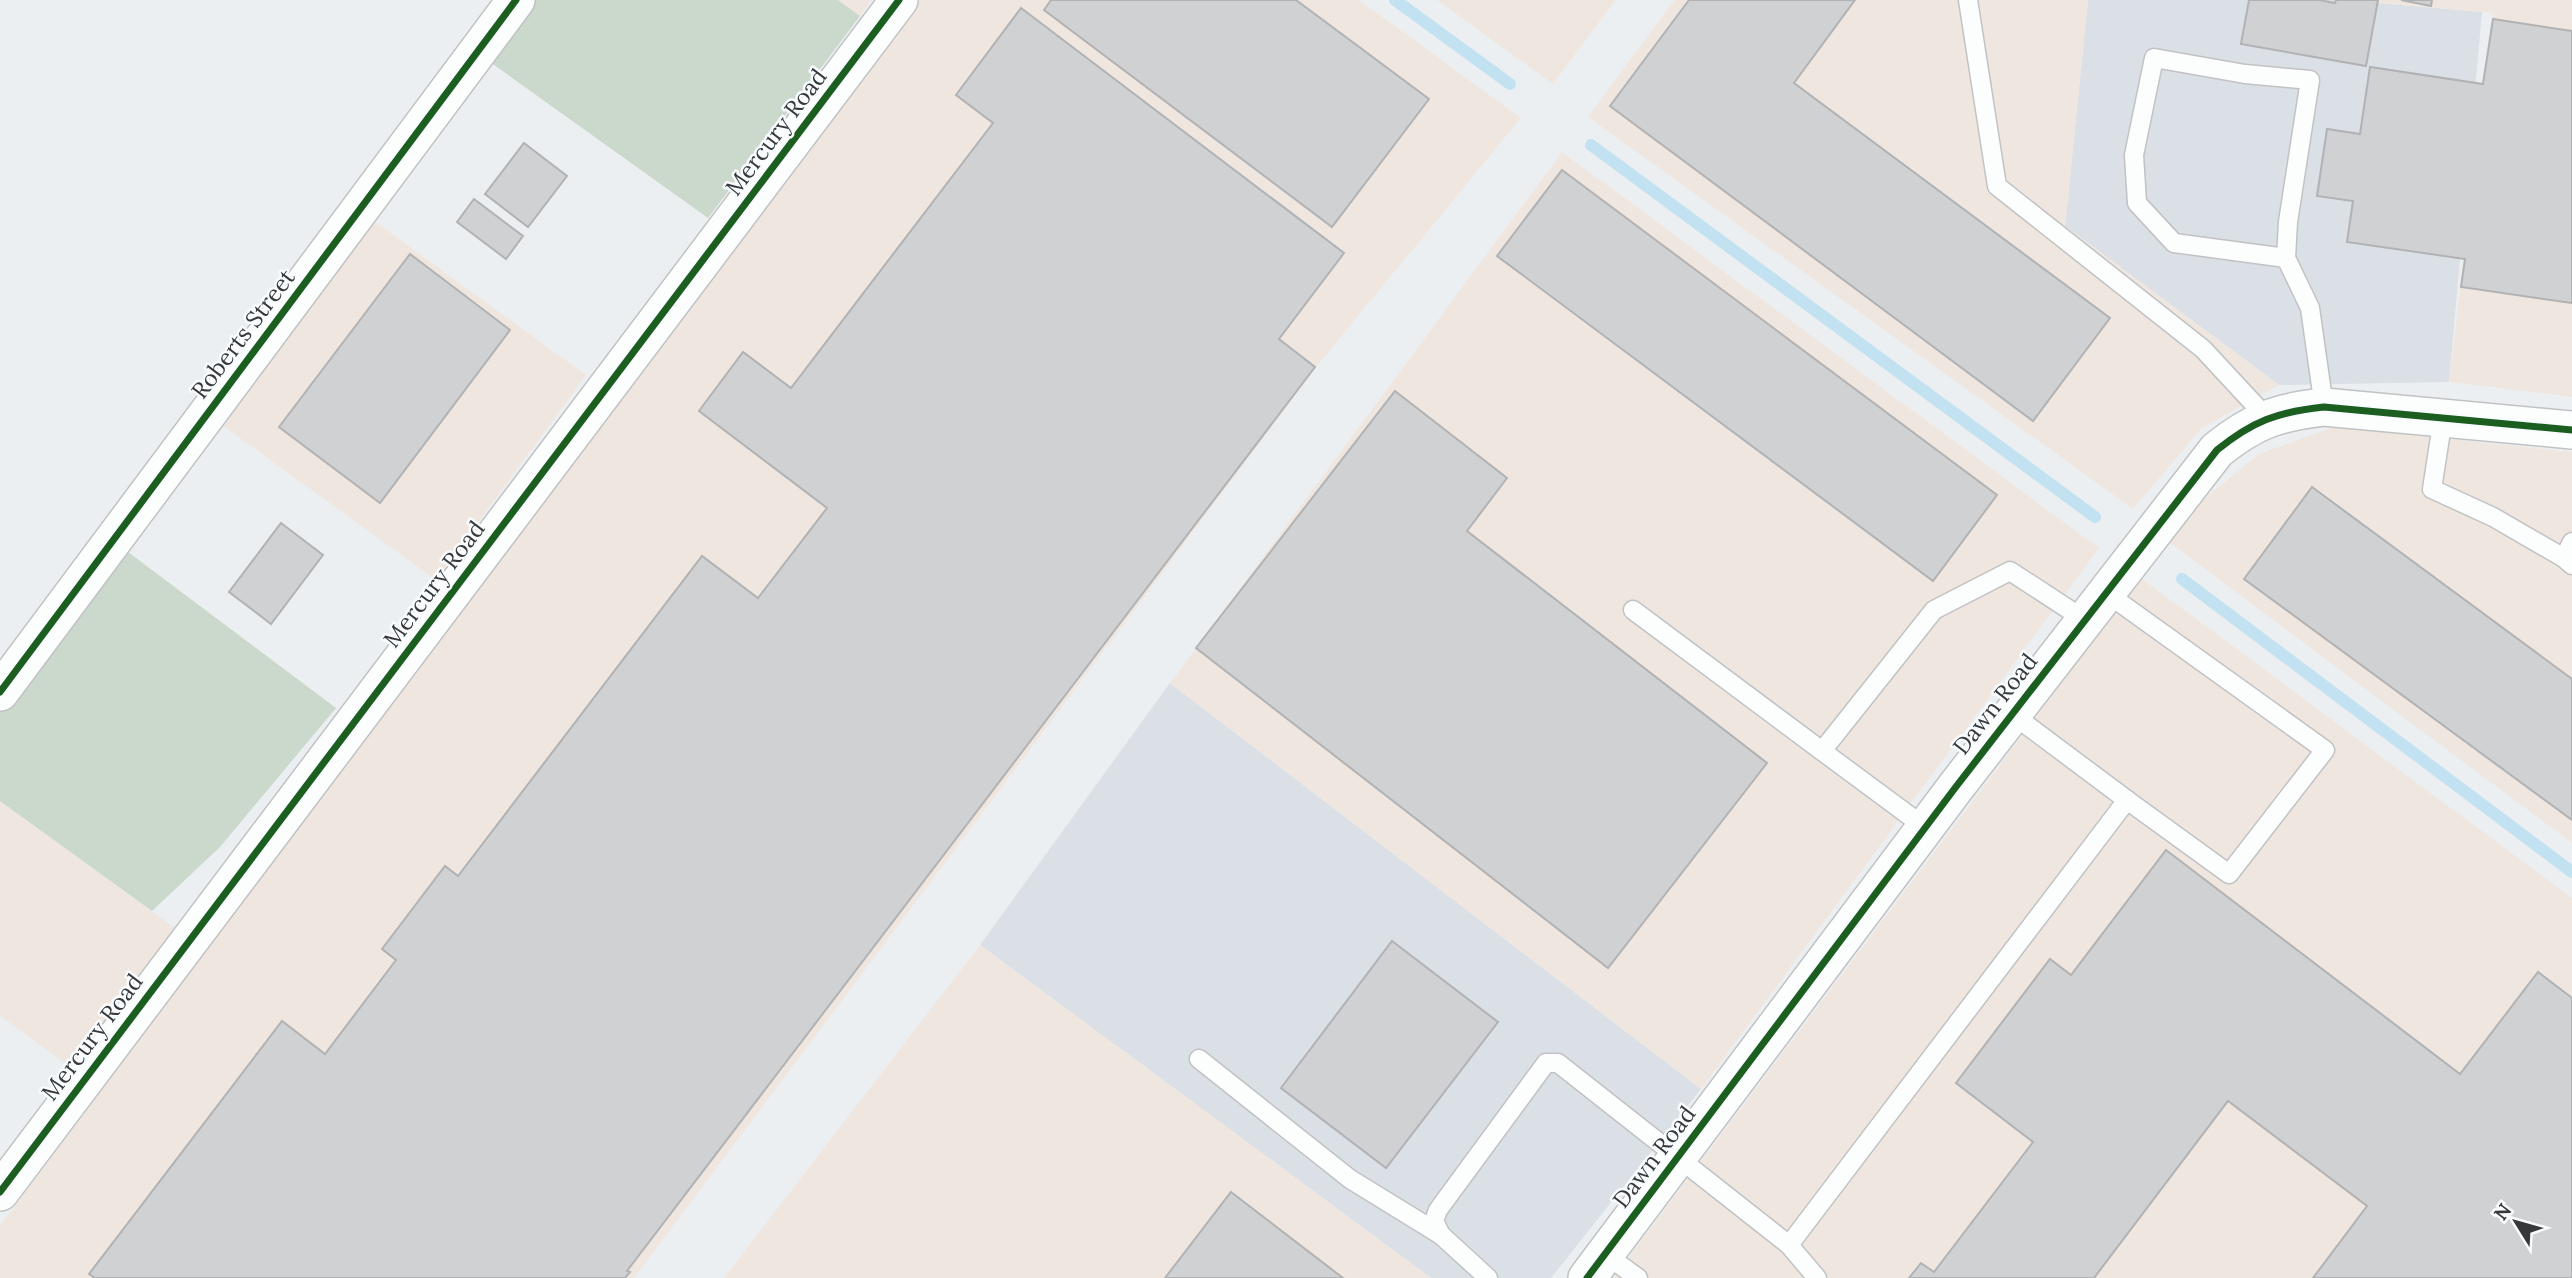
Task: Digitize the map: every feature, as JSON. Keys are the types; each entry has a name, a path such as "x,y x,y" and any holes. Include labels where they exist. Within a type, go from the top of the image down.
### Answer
{"street":[{"name":"Roberts Street","path":"0,692 516,0"},
{"name":"Mercury Road","path":"0,1192 899,0"},
{"name":"Dawn Road","path":"1596,1266 2012,713 2217,450 2237,434 2267,418 2290,411 2324,407 2572,430"}],"lane":[{"path":"1968,0 1997,187 2203,349 2267,418"},
{"path":"2286,258 2174,243 2137,203 2134,155 2154,58 2245,74 2310,80 2288,222 2286,258 2311,308 2324,407"},
{"path":"2443,418 2432,489 2493,517 2568,561 2572,542"},
{"path":"1822,751 1934,610 2010,571 2095,606 2325,750 2229,874 2012,713"},
{"path":"1633,610 1926,828"},
{"path":"1789,1245 2127,800"},
{"path":"1199,1059 1350,1179 1441,1235 1489,1278"},
{"path":"1441,1235 1434,1222 1437,1210 1546,1063 1558,1063 1789,1245 1816,1278"},
{"path":"1596,1266 1638,1278"}],"shaded area":[{"path":"534,0 838,0 860,16 708,218 490,62"},
{"path":"838,0 871,0 860,16"},
{"path":"919,0 1359,0 1521,118 1321,361 634,1278 0,1278 0,1226"},
{"path":"1437,0 1616,0 1553,84"},
{"path":"1674,0 2088,0 2065,226 2279,385 2202,428 2133,509 1588,117"},
{"path":"2088,0 2345,0 2482,12 2449,382 2279,385 2065,226"},
{"path":"2345,0 2572,0 2572,397 2449,382 2493,13"},
{"path":"1562,152 2099,548 1701,1089 1170,683"},
{"path":"370,218 586,375 436,580 219,423"},
{"path":"2334,427 2572,452 2572,843 2169,542 2199,503 2259,454"},
{"path":"124,549 336,708 220,847 152,911 0,801 0,713"},
{"path":"2141,578 2572,898 2572,1278 1613,1278"},
{"path":"1170,683 1701,1089 1551,1278 1431,1278 980,945"},
{"path":"0,801 175,928 70,1067 0,1016"},
{"path":"980,945 1431,1278 724,1278"}],"building":[{"path":"1051,0 1296,0 1429,99 1332,227 1044,10"},
{"path":"1689,0 1855,0 1794,83 2110,318 2033,421 1610,106"},
{"path":"2249,0 2319,0 2335,3 2336,0 2378,0 2366,66 2241,44"},
{"path":"2401,0 2432,0 2431,6"},
{"path":"1021,8 1344,253 1279,339 1315,367 627,1271 630,1272 625,1278 95,1278 89,1274 282,1021 325,1054 396,960 382,949 445,866 458,876 702,556 758,598 827,508 699,411 743,352 791,388 993,123 956,95"},
{"path":"2493,19 2572,31 2572,303 2461,287 2465,259 2347,242 2353,201 2317,196 2327,129 2360,134 2370,67 2483,84"},
{"path":"524,143 567,176 528,227 485,194"},
{"path":"1562,170 1997,495 1933,581 1497,256"},
{"path":"474,199 523,236 506,259 457,222"},
{"path":"410,254 510,330 380,503 279,427"},
{"path":"1395,391 1507,478 1467,531 1767,763 1608,968 1196,648"},
{"path":"2312,487 2572,679 2572,820 2244,579"},
{"path":"281,523 323,555 271,624 229,592"},
{"path":"2166,850 2460,1074 2538,972 2572,998 2572,1278 2313,1278 2367,1206 2228,1101 2094,1278 1909,1278 1921,1263 1934,1272 2033,1142 1956,1083 2050,959 2071,975"},
{"path":"1392,941 1498,1022 1386,1168 1281,1088"},
{"path":"1231,1192 1343,1278 1165,1278"}],"waterway":[{"path":"1395,0 1510,84"},
{"path":"1591,145 2095,517"},
{"path":"2182,579 2572,872"}],"cycle path":[{"path":"0,692 516,0"},
{"path":"0,1192 899,0"},
{"path":"1587,1278 1955,788 2217,450 2242,432 2266,420 2324,407 2572,430"}]}
